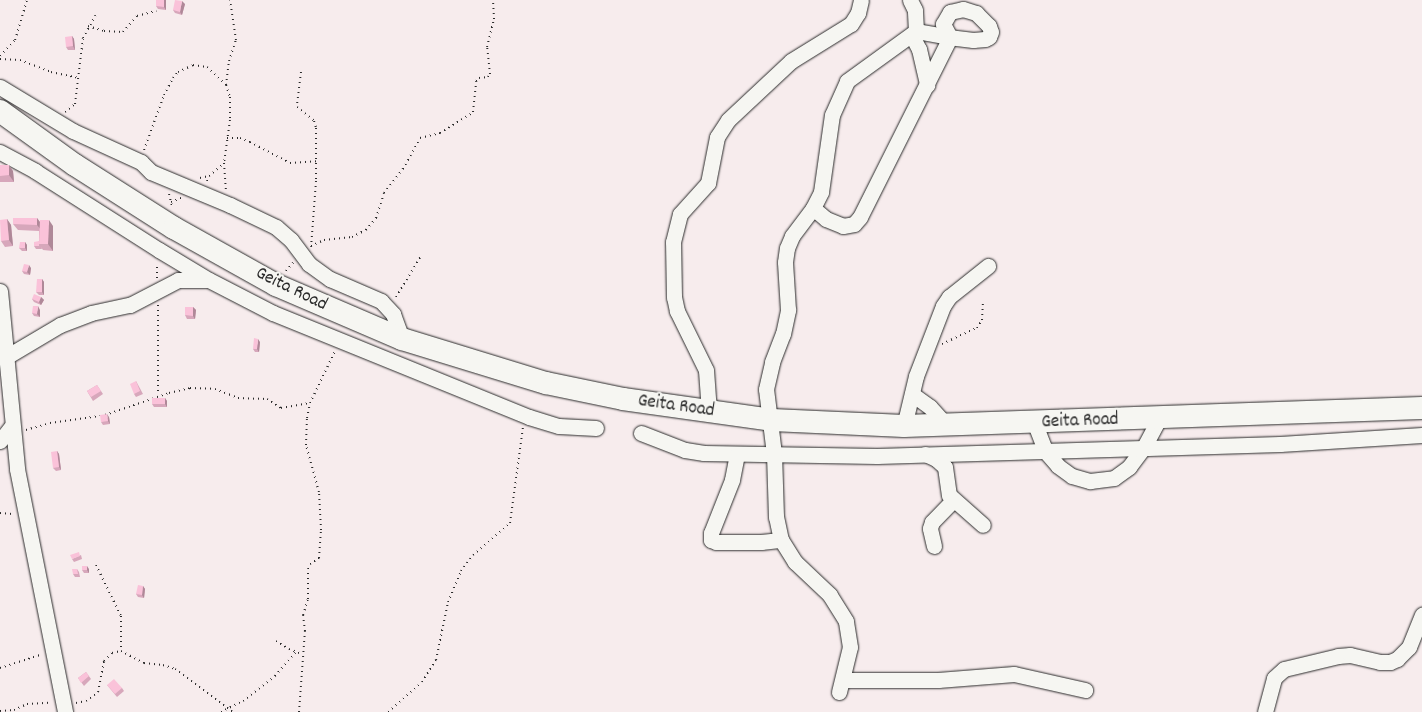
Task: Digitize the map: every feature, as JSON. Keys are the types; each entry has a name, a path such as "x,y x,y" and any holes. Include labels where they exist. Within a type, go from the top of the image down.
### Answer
{"highway":[{"name":"Geita Road","path":"0,111 75,165 174,228 276,285 339,314 402,339 546,383 623,400 772,420 904,426 1036,424 1422,408"}],"street":[{"path":"709,412 706,370 677,311 674,297 673,242 680,214 708,183 717,137 728,120 791,61 851,24 858,14 861,0"},
{"path":"910,0 915,10 914,34 927,85"},
{"path":"813,208 826,219 843,226 854,224 860,217 950,37 914,34 885,52 852,77 844,86 832,115 821,192 813,208 792,236 787,248 785,262 788,297 786,322 772,362 766,389 772,420 776,517 782,540 795,562 830,595 846,621 850,648 841,686 1014,674 1085,690"},
{"path":"0,87 52,119 141,162 153,173 230,205 276,227 307,250 309,264 330,279 376,297 388,307 402,339"},
{"path":"0,152 35,171 209,280 266,309 529,417 559,426 596,428"},
{"path":"904,426 916,376 927,352 937,320 949,297 988,266"},
{"path":"6,357 54,328 91,313 130,305 157,289 182,279 209,280"},
{"path":"0,291 6,357 8,434 64,708"},
{"path":"912,394 930,407 947,426"},
{"path":"1036,424 1046,452 1058,466 1072,476 1090,481 1114,478 1128,467 1144,447 1159,419"},
{"path":"641,433 685,450 737,454 807,453 877,456 1280,444 1422,435"},
{"path":"737,454 732,480 711,533 712,540 716,542 782,540"},
{"path":"924,454 936,459 945,467 947,489 953,500 983,525"},
{"path":"934,546 930,528 932,522 953,500"},
{"path":"1266,712 1274,678 1284,669 1338,656 1350,655 1380,662 1397,660 1412,641 1422,614"}],"path":[{"path":"0,58 14,40 27,0"},
{"path":"230,0 236,40 229,61 226,84 231,106 224,163 230,205"},
{"path":"276,285 290,266 307,250 324,240 352,237 366,230 376,218 384,193 403,169 420,138 440,133 473,112 476,81 479,78 488,77 490,74 487,46 494,19 493,0"},
{"path":"88,26 123,32 137,16 156,11"},
{"path":"52,119 75,104 80,50 88,26 96,16"},
{"path":"0,58 20,60 57,74 78,78"},
{"path":"141,162 164,95 178,72 193,65 200,65 216,73 226,84"},
{"path":"301,72 297,107 314,121 316,128 316,160 307,250"},
{"path":"227,138 240,138 290,163 316,160"},
{"path":"184,186 209,176 224,163"},
{"path":"168,193 174,228"},
{"path":"158,396 157,289 159,250"},
{"path":"388,307 421,256"},
{"path":"927,352 977,328 982,320 983,303"},
{"path":"299,712 303,615 309,590 309,566 318,558 321,530 318,492 306,445 307,418 310,403 341,341"},
{"path":"8,434 50,423 107,414 179,390 206,388 222,391 238,398 267,399 281,408 310,403"},
{"path":"388,712 422,682 436,660 448,602 461,571 473,555 510,524 514,510 522,434 529,417"},
{"path":"96,564 121,616 121,651"},
{"path":"276,641 302,654"},
{"path":"1,667 52,651"},
{"path":"0,711 14,710 27,704 64,708 92,697 100,686 104,661 112,653 121,651 144,662 174,669 233,712"},
{"path":"221,712 243,702 275,676 296,652"}],"building":[{"path":"156,0 164,0 164,7 156,6"},
{"path":"175,0 182,1 180,12 173,10"},
{"path":"72,36 73,46 66,47 65,37"},
{"path":"0,165 9,165 9,175 0,176"},
{"path":"13,218 37,218 37,225 13,224"},
{"path":"7,219 9,240 1,241 0,220"},
{"path":"40,220 49,220 48,244 39,244"},
{"path":"39,241 39,246 34,246 34,242"},
{"path":"20,242 25,242 25,248 19,248"},
{"path":"24,264 29,265 27,272 22,271"},
{"path":"37,279 42,279 42,292 36,292"},
{"path":"34,294 41,297 39,302 32,299"},
{"path":"33,306 38,306 37,314 32,313"},
{"path":"185,307 193,307 193,316 185,315"},
{"path":"254,338 258,339 257,349 253,349"},
{"path":"136,381 140,391 134,394 130,384"},
{"path":"97,385 101,391 91,397 87,391"},
{"path":"152,398 165,398 165,404 152,404"},
{"path":"107,414 108,421 101,422 100,415"},
{"path":"57,451 59,467 53,468 51,452"},
{"path":"79,552 80,556 72,559 70,555"},
{"path":"82,566 87,566 87,570 82,570"},
{"path":"72,569 77,569 78,574 73,574"},
{"path":"138,585 143,586 142,595 136,594"},
{"path":"86,672 89,676 81,683 78,678"},
{"path":"114,679 122,688 115,694 107,685"}]}
